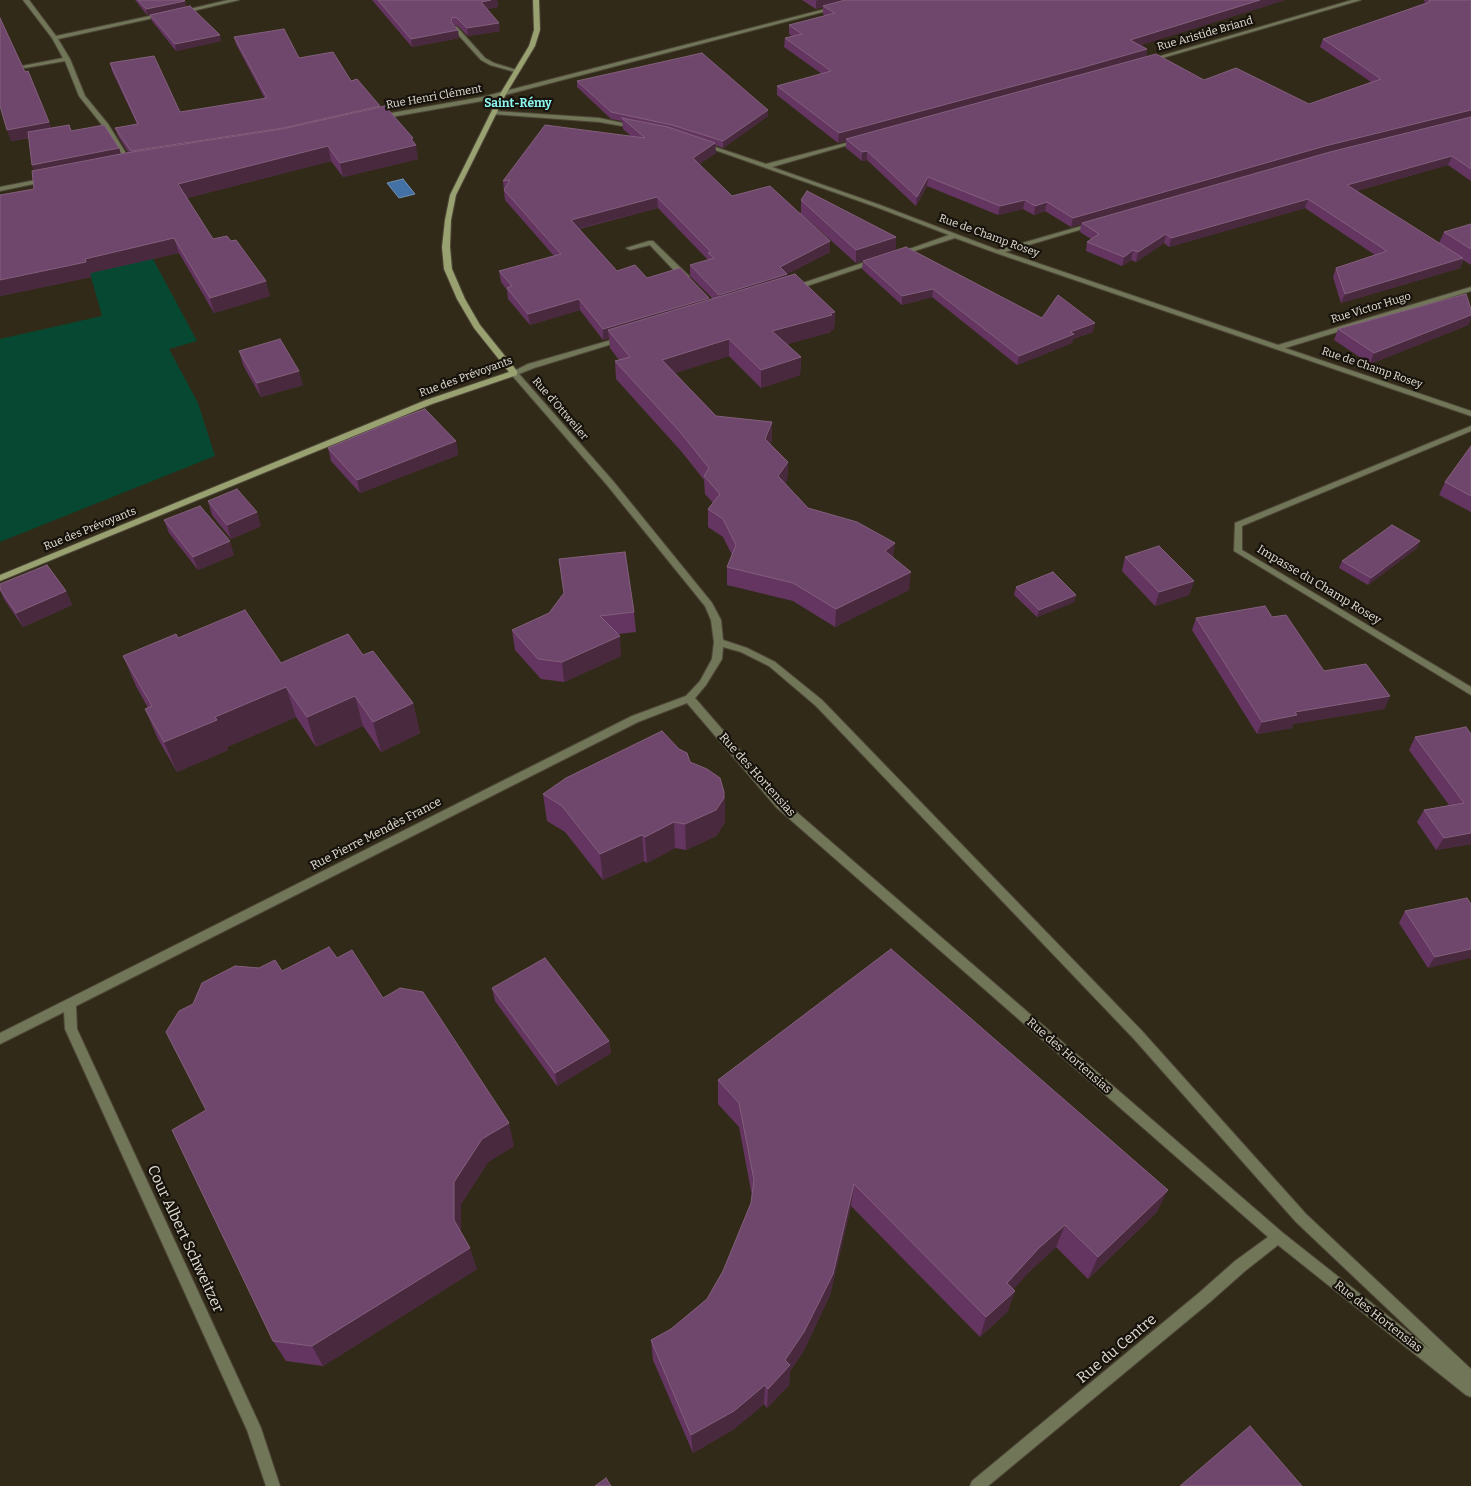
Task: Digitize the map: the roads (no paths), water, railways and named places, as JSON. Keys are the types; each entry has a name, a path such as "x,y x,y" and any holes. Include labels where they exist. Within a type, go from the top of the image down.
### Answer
{"street":[{"path":"26,0 55,38 67,59 82,96 105,124 130,164"},
{"path":"55,38 236,0"},
{"name":"Rue d'Ottweiler","path":"536,0 537,30 532,46 503,94 453,195 448,220 446,247 448,269 461,299 477,326 514,373 610,483 690,580 709,605 716,620"},
{"name":"Rue Aristide Briand","path":"1147,61 1358,0"},
{"name":"Rue Henri Clément","path":"376,118 503,94 838,8"},
{"path":"455,28 483,59 492,64 517,71"},
{"path":"25,66 67,59"},
{"path":"494,113 599,120 644,128"},
{"path":"767,166 871,138"},
{"name":"Rue de Champ Rosey","path":"696,143 767,166 998,252 1471,414"},
{"path":"121,165 139,162"},
{"path":"0,189 56,178"},
{"path":"998,252 1100,222"},
{"path":"894,256 954,236"},
{"path":"630,248 651,242 691,283"},
{"path":"783,290 884,259"},
{"name":"Rue Victor Hugo","path":"1277,348 1471,290"},
{"name":"Rue des Prévoyants","path":"0,578 429,402 531,366 627,338"},
{"name":"Impasse du Champ Rosey","path":"1471,428 1238,525 1238,551 1471,692"},
{"name":"Rue Pierre Mendès France","path":"0,1039 635,718 689,698 703,683 717,659 719,642 716,620"},
{"path":"719,642 744,650 772,664 818,704 1138,1036 1301,1218 1471,1378"},
{"name":"Rue des Hortensias","path":"689,698 782,805 1278,1238 1471,1390"},
{"name":"Cour Albert Schweitzer","path":"70,1005 71,1028 254,1428 273,1486"},
{"name":"Rue du Centre","path":"977,1486 1240,1266 1278,1238"}],"water":[{"path":"403,179 415,194 399,198 387,183"}],"district":[{"name":"Saint-Rémy","path":"518,104"}]}
